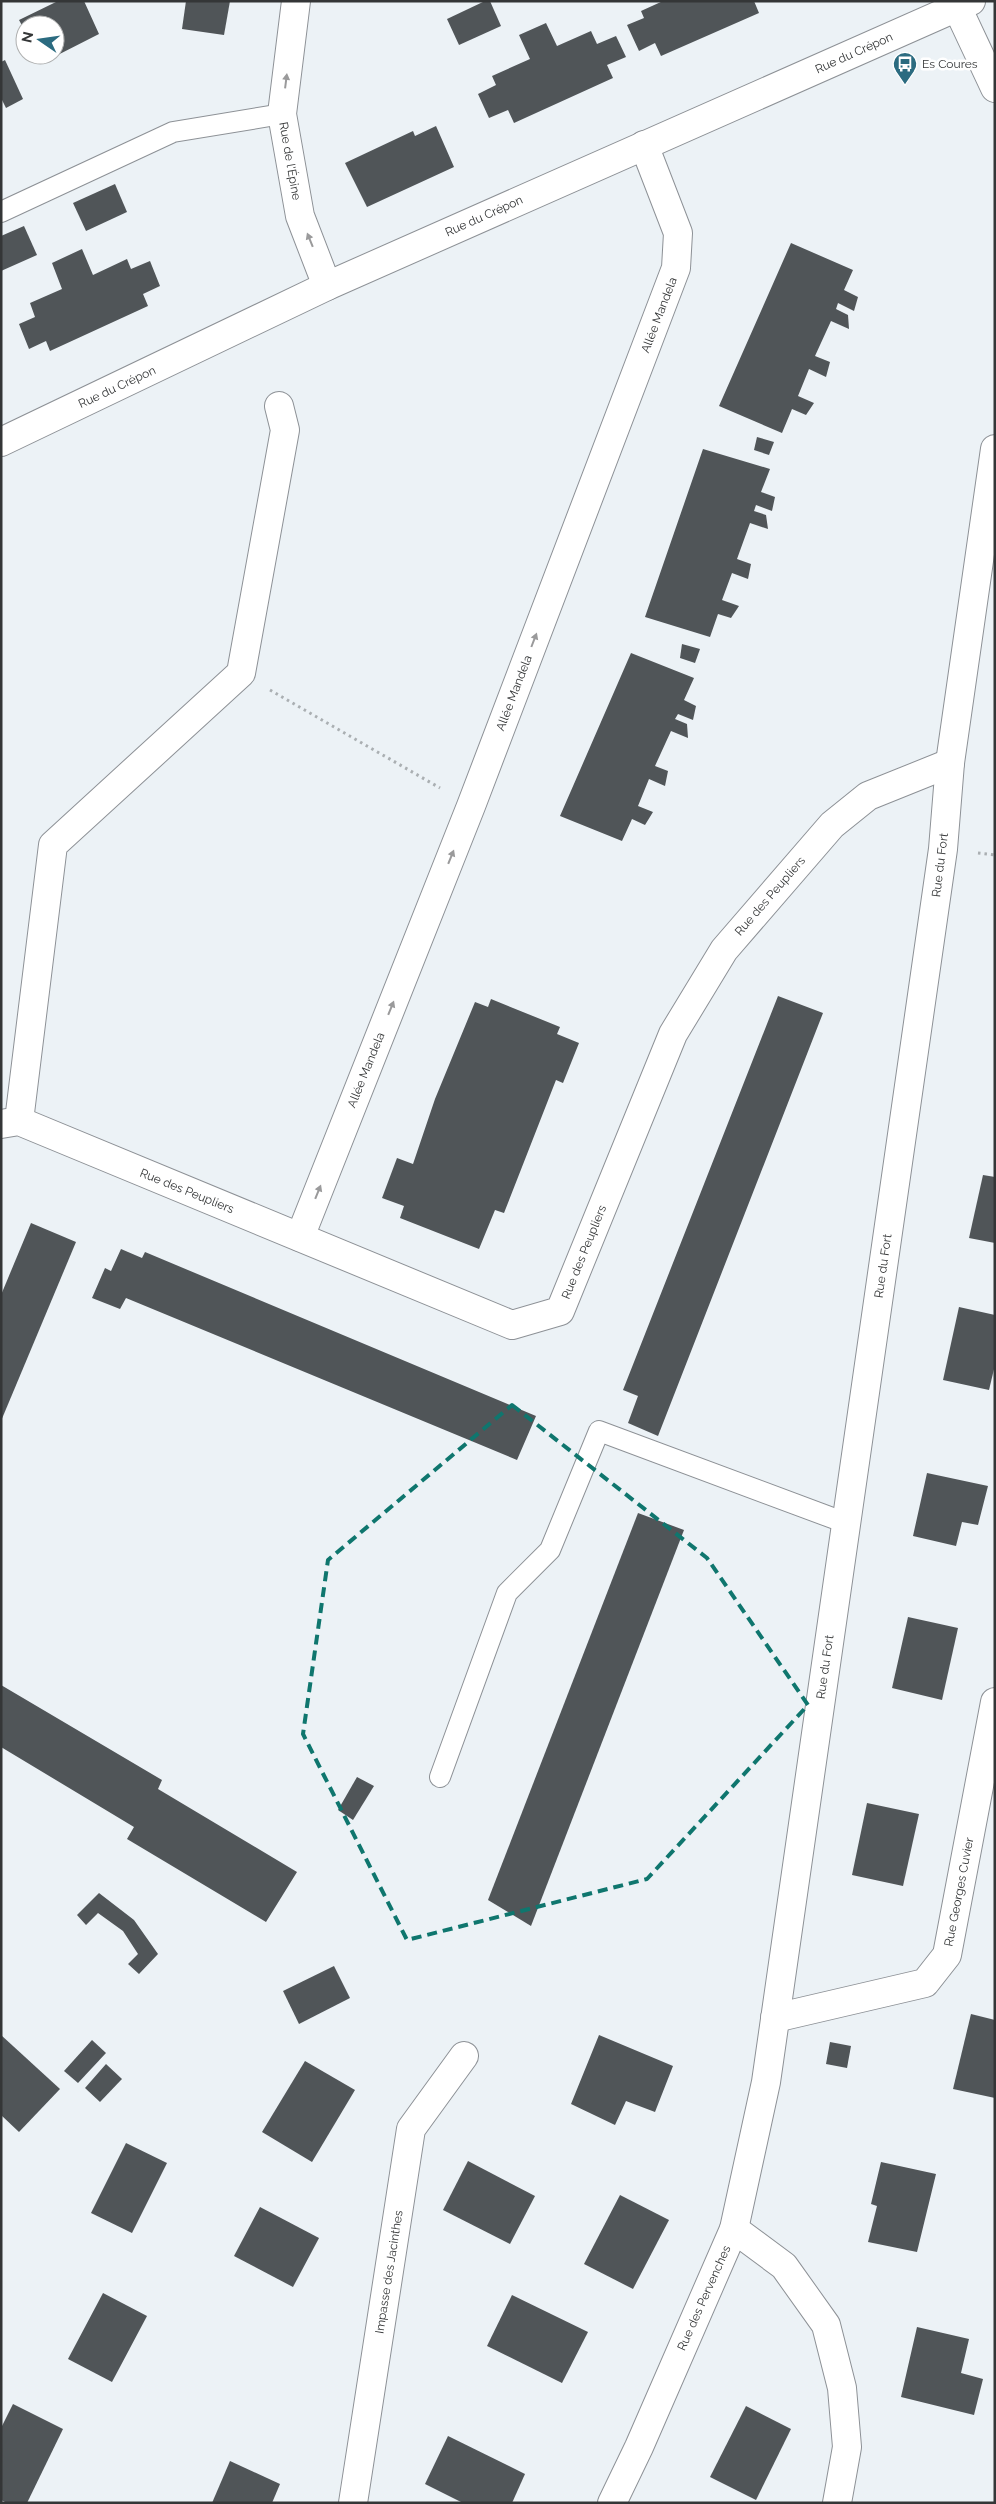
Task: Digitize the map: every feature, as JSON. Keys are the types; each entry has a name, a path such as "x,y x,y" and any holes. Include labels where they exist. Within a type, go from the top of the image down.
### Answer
{"street":[{"name":"Rue de l'Épine","path":"296,1 282,114 300,216 327,286"},
{"path":"964,4 995,88"},
{"name":"Rue du Crépon","path":"1,442 327,286 964,4"},
{"name":"Allée Mandela","path":"300,1237 471,806 676,268 678,233 644,145"},
{"path":"10,1122 53,845 242,673 285,430 279,406"},
{"name":"Rue du Fort","path":"766,2082 942,849 950,763 995,449"},
{"name":"Rue des Peupliers","path":"10,1122 300,1237 512,1325 560,1311 673,1034 724,950 832,825 868,796 950,763"},
{"name":"Rue Georges Cuvier","path":"775,2018 925,1983 947,1955 995,1702"},
{"name":"Impasse des Jacinthes","path":"353,2503 411,2129 464,2056"},
{"name":"Rue des Pervenches","path":"612,2503 734,2229 766,2082"},
{"path":"734,2229 784,2266 826,2325 842,2388 847,2447 837,2503"}],"lane":[{"path":"1,212 173,132 282,114"},
{"path":"440,1778 507,1593 550,1550 599,1431 846,1523"}],"path":[{"path":"242,673 471,806"}],"highlighted area":[{"path":"512,1405 707,1558 808,1705 647,1879 407,1940 303,1734 328,1560"}],"building":[{"path":"58,1 84,1 99,34 65,51 65,15 29,15"},
{"path":"186,1 230,1 224,35 182,29"},
{"path":"485,1 490,1 501,26 459,45 447,19"},
{"path":"663,1 754,1 759,13 661,56 655,43 639,51 627,25 644,18 641,11"},
{"path":"546,23 557,46 591,31 597,44 616,36 626,57 607,65 613,78 514,123 508,110 489,118 478,94 496,85 492,76 530,59 519,35"},
{"path":"5,60 23,99 6,108 1,98 1,62"},
{"path":"436,126 454,167 367,207 345,163 413,131 415,136"},
{"path":"115,184 127,212 86,231 73,203"},
{"path":"24,226 37,255 1,271 1,236"},
{"path":"791,243 853,270 844,290 858,297 854,311 838,303 836,309 848,315 849,329 831,321 815,356 830,362 826,377 809,369 798,396 814,403 806,415 792,409 782,433 719,406"},
{"path":"82,249 93,275 127,259 131,269 150,261 160,286 143,294 148,306 50,351 46,341 29,349 19,324 35,317 30,303 62,289 52,263"},
{"path":"757,437 774,442 769,455 754,450"},
{"path":"703,449 770,469 761,492 775,497 772,511 756,505 754,511 766,515 768,529 750,523 737,559 751,564 748,579 732,573 722,600 739,606 731,618 718,614 710,637 645,617"},
{"path":"682,644 700,649 695,663 680,658"},
{"path":"631,653 694,678 684,700 696,706 693,720 678,714 675,719 687,724 688,738 671,731 655,766 668,771 665,786 649,779 638,806 653,812 645,825 632,819 622,841 560,816"},
{"path":"778,996 823,1013 658,1436 628,1423 638,1396 623,1390"},
{"path":"491,999 560,1027 557,1034 579,1043 563,1083 556,1080 504,1213 495,1210 479,1249 400,1218 404,1206 382,1198 397,1158 413,1164 435,1099 475,1002 488,1007"},
{"path":"983,1175 995,1177 995,1243 969,1238"},
{"path":"31,1223 76,1242 1,1421 1,1295"},
{"path":"121,1249 142,1258 145,1252 536,1416 517,1460 126,1298 120,1309 92,1298 105,1268 111,1271"},
{"path":"959,1307 995,1315 995,1365 989,1390 943,1380"},
{"path":"927,1473 988,1486 978,1525 962,1522 956,1546 913,1536"},
{"path":"638,1513 684,1530 531,1926 488,1900"},
{"path":"908,1617 958,1628 942,1700 892,1688"},
{"path":"1,1685 162,1780 158,1789 297,1872 266,1922 127,1839 134,1827 1,1747"},
{"path":"357,1777 374,1786 353,1820 338,1810"},
{"path":"867,1803 919,1814 903,1886 852,1875"},
{"path":"99,1893 134,1920 158,1954 139,1974 128,1964 138,1954 123,1931 98,1913 86,1925 77,1915"},
{"path":"334,1966 350,1998 299,2024 283,1991"},
{"path":"971,2014 995,2020 995,2098 953,2089"},
{"path":"1,2035 60,2089 19,2132 1,2115"},
{"path":"599,2035 673,2066 655,2112 626,2101 615,2125 571,2104"},
{"path":"92,2040 106,2053 78,2083 64,2071"},
{"path":"830,2042 851,2046 847,2068 826,2064"},
{"path":"305,2061 355,2090 312,2162 262,2132"},
{"path":"106,2064 122,2079 100,2102 85,2088"},
{"path":"126,2143 167,2163 132,2233 91,2213"},
{"path":"468,2161 535,2196 510,2244 443,2210"},
{"path":"881,2162 936,2174 917,2252 868,2242 877,2206 871,2204"},
{"path":"620,2195 669,2220 633,2289 584,2264"},
{"path":"260,2207 319,2238 293,2287 234,2256"},
{"path":"103,2293 147,2316 112,2382 68,2359"},
{"path":"512,2295 588,2332 562,2383 487,2346"},
{"path":"917,2327 969,2339 961,2373 983,2379 974,2415 901,2397"},
{"path":"13,2404 63,2429 27,2503 7,2503 1,2500 1,2428"},
{"path":"746,2406 791,2429 756,2500 710,2477"},
{"path":"448,2436 525,2474 512,2503 463,2503 425,2484"},
{"path":"230,2461 280,2484 272,2503 212,2503"}],"place":[{"name":"Es Coures","path":"905,85"}]}
